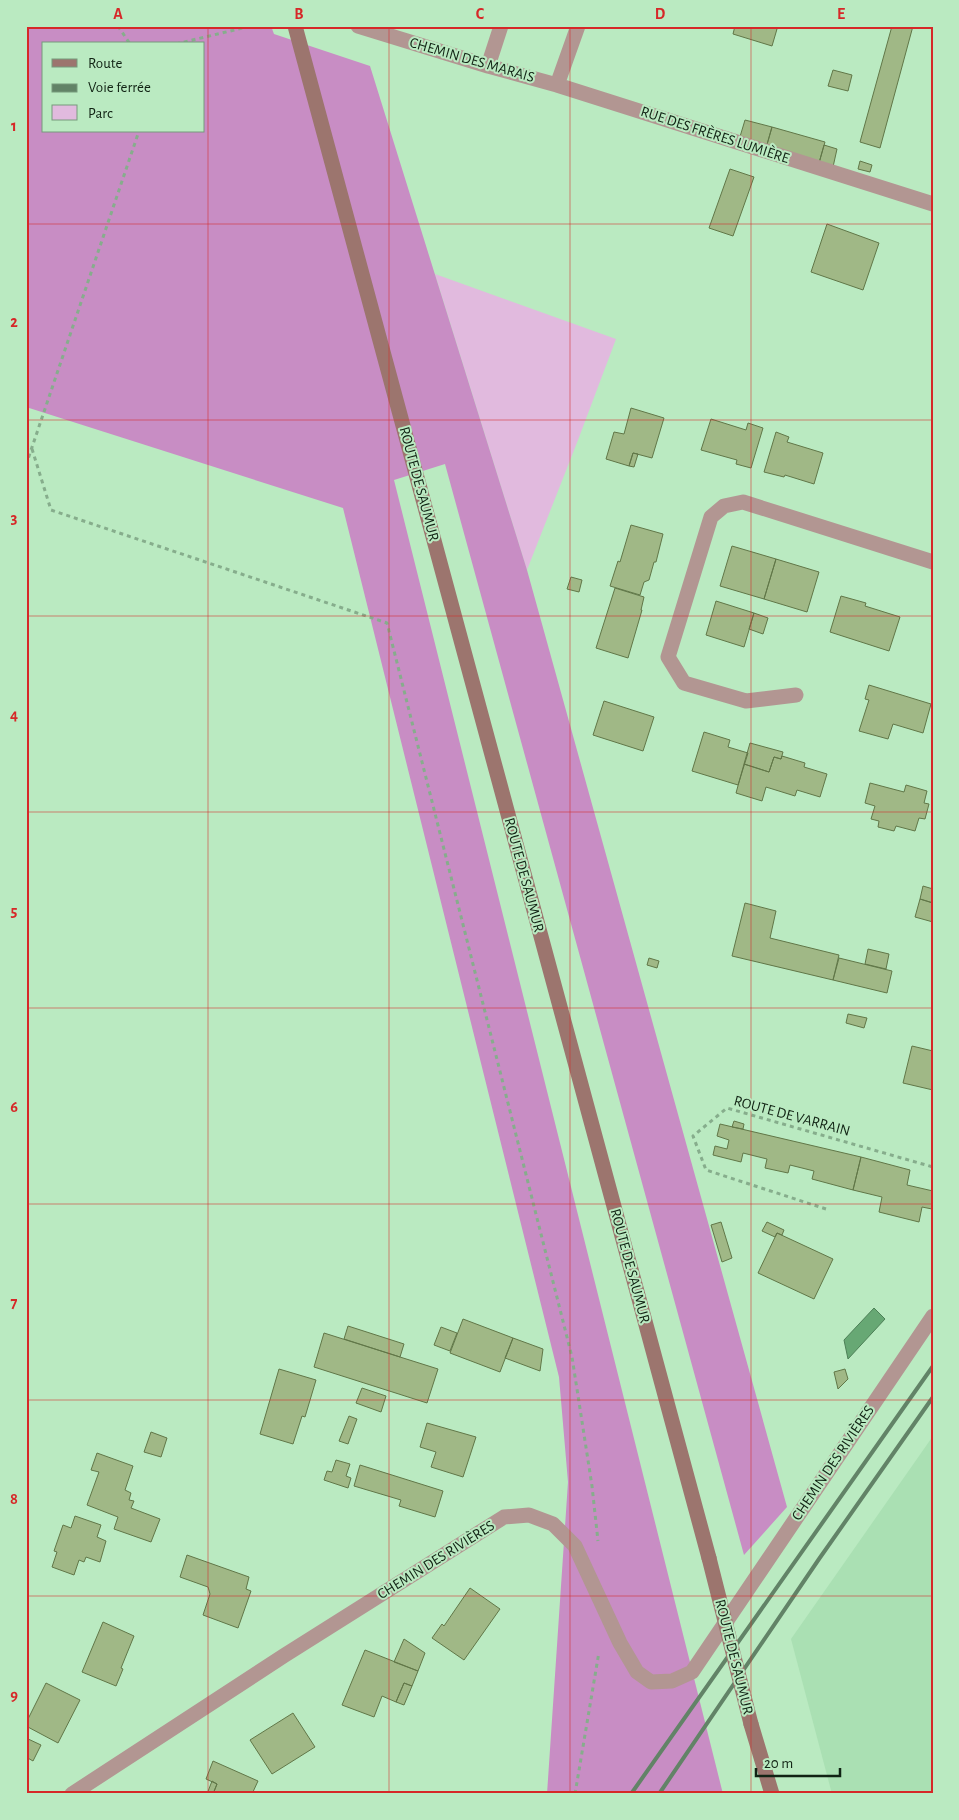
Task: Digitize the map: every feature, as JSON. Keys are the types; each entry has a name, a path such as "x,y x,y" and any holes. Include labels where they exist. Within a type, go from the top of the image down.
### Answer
{"main road":[{"name":"ROUTE DE SAUMUR","path":"296,26 751,1724 772,1794"},
{"name":"ROUTE DE SAUMUR","path":"751,1724 766,1794"}],"street":[{"name":"CHEMIN DES MARAIS","path":"358,26 557,85"},
{"path":"488,66 501,26"},
{"path":"557,85 578,26"},
{"name":"RUE DES FRÈRES LUMIÈRE","path":"557,85 933,204"},
{"path":"796,695 746,701 684,683 668,657 711,517 724,506 743,502 933,562"},
{"name":"CHEMIN DES RIVIÈRES","path":"72,1794 285,1655 504,1517 529,1515 553,1524 575,1546 620,1643 637,1672 651,1682 672,1681 692,1672 933,1316"}],"path":[{"path":"118,26 129,42"},
{"path":"184,42 251,26"},
{"path":"26,465 138,132"},
{"path":"32,449 51,510 387,623 572,1357 592,1486 598,1544"},
{"name":"ROUTE DE VARRAIN","path":"826,1210 706,1170 693,1136 727,1108 933,1167"},
{"path":"574,1794 599,1649"}],"shaded area":[{"path":"26,26 271,26 274,34 370,66 527,570 787,1507 744,1555 445,464 394,480 723,1794 547,1794 568,1482 559,1377 343,508 26,407"},
{"path":"874,1308 885,1319 848,1359 844,1340"},
{"path":"933,1436 933,1794 832,1794 791,1639"}],"green space":[{"path":"435,274 616,339 527,570"}],"building":[{"path":"735,26 769,26 777,29 772,46 733,34"},
{"path":"892,26 913,26 880,148 860,142"},
{"path":"833,70 852,75 848,91 828,86"},
{"path":"745,120 772,127 766,148 739,140"},
{"path":"772,127 825,142 819,163 766,148"},
{"path":"824,145 837,149 833,167 819,163"},
{"path":"860,161 872,165 870,172 858,169"},
{"path":"730,169 754,177 733,236 709,228"},
{"path":"827,224 879,243 863,290 811,272"},
{"path":"631,408 664,418 652,458 633,453 629,466 606,459 614,432 624,434"},
{"path":"711,419 746,430 748,423 763,428 751,468 736,464 737,460 701,450"},
{"path":"776,432 789,437 787,442 823,453 814,484 785,475 784,477 764,472"},
{"path":"633,453 638,454 634,467 629,466"},
{"path":"631,525 663,534 656,562 654,562 649,580 644,582 640,595 610,586 618,561 620,562"},
{"path":"732,546 776,559 764,599 720,586"},
{"path":"776,559 819,572 807,612 764,599"},
{"path":"571,577 582,580 579,592 567,589"},
{"path":"615,588 644,597 628,658 596,648"},
{"path":"841,596 866,603 865,606 900,617 889,651 830,632"},
{"path":"716,601 754,613 744,647 706,635"},
{"path":"754,613 768,618 763,634 749,629"},
{"path":"869,685 931,704 923,733 893,724 888,739 859,731 869,700 865,699"},
{"path":"604,701 654,717 643,751 593,735"},
{"path":"704,732 730,740 728,747 748,753 738,785 692,771"},
{"path":"750,743 783,752 781,759 774,757 769,772 744,764"},
{"path":"782,756 805,763 804,767 827,774 820,797 797,790 795,796 766,787 762,801 736,793 744,764 769,772 774,757 781,759"},
{"path":"870,783 904,792 906,785 927,791 924,803 929,804 925,819 919,818 915,831 896,826 894,831 878,827 879,821 871,819 875,806 865,803"},
{"path":"923,886 933,889 933,903 920,899"},
{"path":"920,899 933,903 933,922 915,917"},
{"path":"745,903 776,911 770,938 839,955 833,980 732,956"},
{"path":"868,949 889,954 886,969 865,964"},
{"path":"649,958 659,961 657,968 647,965"},
{"path":"839,958 892,971 887,993 833,980"},
{"path":"848,1014 867,1018 864,1028 846,1023"},
{"path":"912,1046 933,1051 933,1090 903,1083"},
{"path":"734,1121 744,1124 743,1129 732,1127"},
{"path":"720,1124 861,1157 853,1190 812,1179 814,1171 790,1165 788,1173 765,1168 767,1159 743,1153 741,1162 713,1155 715,1146 727,1149 729,1140 717,1136"},
{"path":"861,1157 910,1170 907,1185 933,1191 932,1209 922,1207 919,1222 879,1212 882,1197 853,1190"},
{"path":"721,1222 732,1258 722,1262 711,1225"},
{"path":"767,1222 784,1230 782,1235 777,1233 775,1237 762,1231"},
{"path":"777,1233 833,1259 814,1299 758,1273"},
{"path":"463,1319 513,1338 500,1372 450,1353"},
{"path":"348,1326 404,1344 400,1357 344,1339"},
{"path":"441,1327 457,1333 450,1351 434,1345"},
{"path":"324,1333 438,1369 427,1403 314,1367"},
{"path":"513,1338 543,1349 540,1371 505,1358"},
{"path":"279,1369 316,1380 305,1417 302,1416 293,1444 260,1434"},
{"path":"845,1369 848,1379 838,1389 834,1372"},
{"path":"362,1388 386,1396 381,1412 356,1403"},
{"path":"349,1416 357,1419 348,1444 339,1441"},
{"path":"427,1423 476,1437 463,1477 431,1467 436,1452 420,1447"},
{"path":"151,1432 167,1438 161,1457 144,1452"},
{"path":"97,1453 133,1466 125,1490 131,1493 129,1500 134,1501 131,1508 160,1519 151,1542 114,1529 118,1517 87,1505 99,1472 91,1470"},
{"path":"336,1460 350,1464 346,1476 351,1478 348,1488 324,1480 327,1471 332,1472"},
{"path":"360,1465 443,1491 435,1517 399,1506 401,1500 354,1486"},
{"path":"75,1516 101,1525 97,1537 106,1541 100,1562 86,1557 84,1562 79,1560 74,1575 52,1567 57,1552 54,1551 63,1525 71,1528"},
{"path":"187,1555 249,1577 246,1589 251,1591 238,1628 203,1615 210,1594 208,1587 180,1577"},
{"path":"470,1588 500,1609 464,1660 432,1638 442,1624 444,1626"},
{"path":"103,1622 134,1636 116,1686 82,1672"},
{"path":"404,1639 425,1653 418,1671 394,1662"},
{"path":"365,1650 418,1671 412,1686 404,1683 396,1702 382,1696 374,1717 342,1705"},
{"path":"46,1683 80,1700 58,1743 26,1726"},
{"path":"404,1683 412,1686 404,1705 396,1702"},
{"path":"293,1713 315,1747 272,1774 250,1740"},
{"path":"26,1738 41,1745 33,1761 26,1757"},
{"path":"213,1761 258,1781 252,1794 213,1794 217,1784 206,1779"},
{"path":"212,1781 217,1784 213,1794 207,1794"}],"railway":[{"path":"631,1794 933,1366"},
{"path":"659,1794 819,1559 933,1397"}]}
